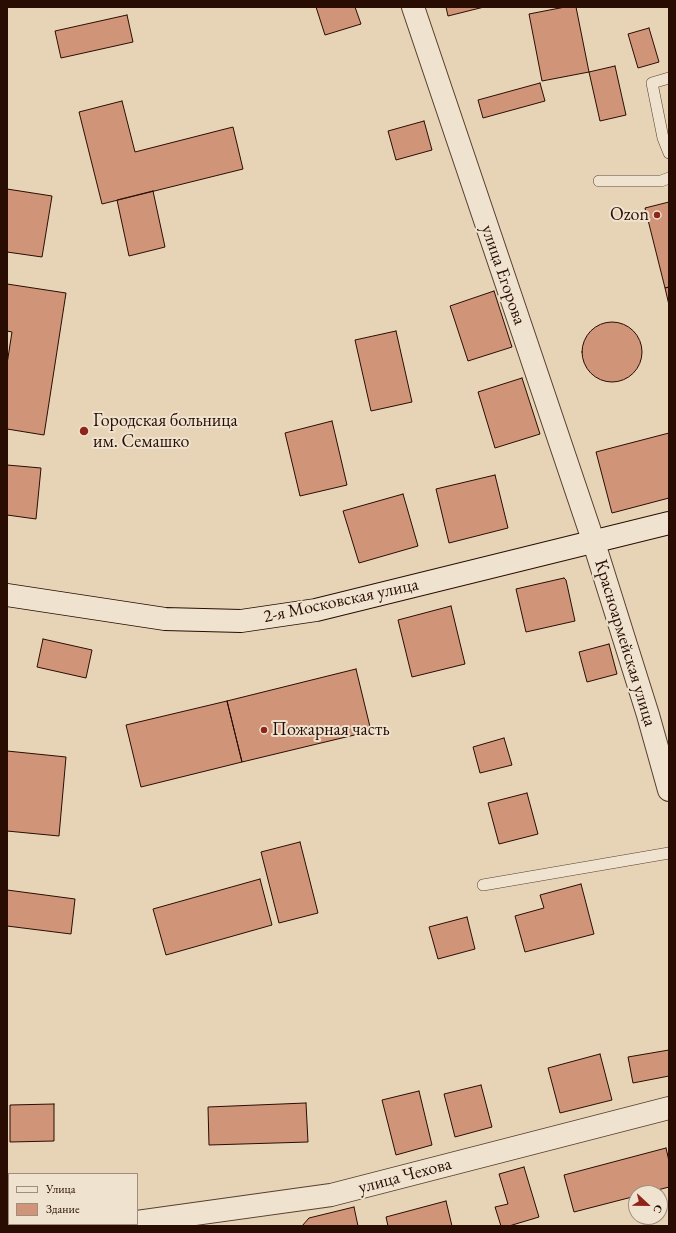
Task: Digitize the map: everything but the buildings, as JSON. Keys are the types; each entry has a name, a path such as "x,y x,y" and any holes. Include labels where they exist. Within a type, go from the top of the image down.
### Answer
{"street":[{"name":"улица Егорова","path":"413,7 594,543"},
{"name":"2-я Московская улица","path":"7,595 165,619 241,621 316,610 594,543 669,523"},
{"name":"Красноармейская улица","path":"594,543 646,708 669,790"},
{"name":"улица Чехова","path":"138,1222 331,1195 669,1108"}],"lane":[{"path":"669,78 652,83 663,138 669,153"},
{"path":"599,181 661,181 669,178"},
{"path":"483,885 669,853"}],"green space":[{"path":"7,1215 8,1225 50,1226 7,1226"}],"place":[{"name":"Ozon","path":"657,215"},
{"name":"Городская больница им. Семашко","path":"84,431"},
{"name":"Пожарная часть","path":"264,730"}]}
